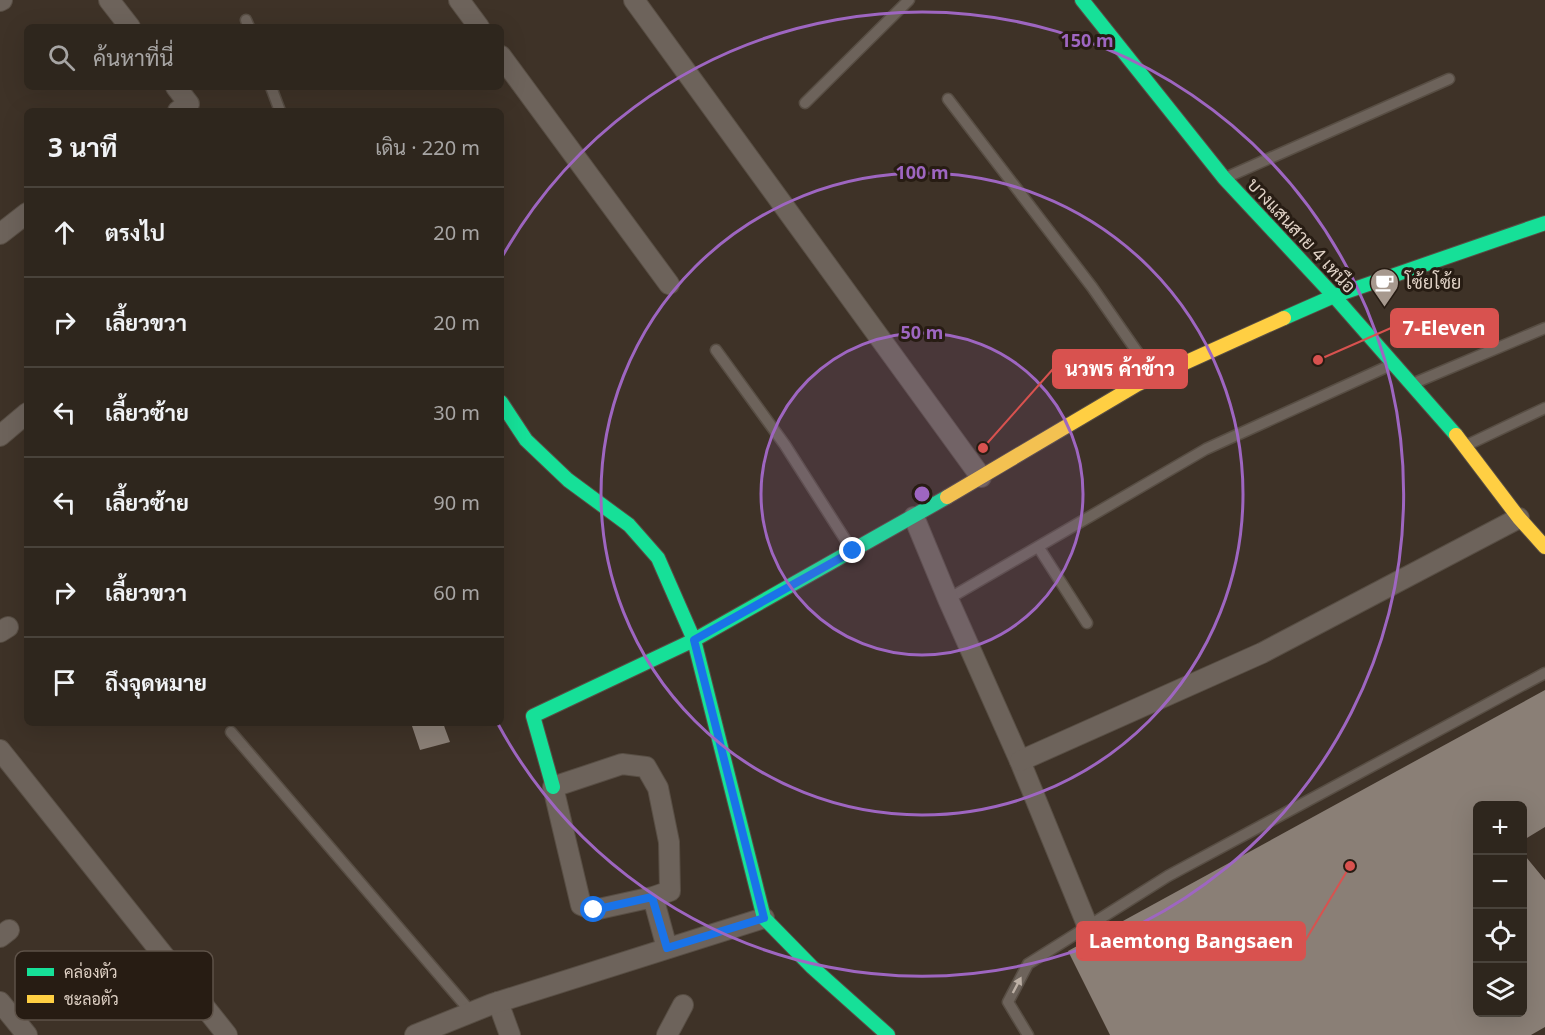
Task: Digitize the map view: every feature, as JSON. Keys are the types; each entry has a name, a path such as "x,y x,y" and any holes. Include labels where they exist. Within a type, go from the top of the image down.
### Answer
{"street":[{"path":"110,0 128,24"},
{"path":"459,0 477,24"},
{"path":"634,0 981,477"},
{"name":"บางแสนสาย 4 เหนือ","path":"1084,1 1224,178 1335,296 1464,446 1519,518 1545,547"},
{"path":"504,60 669,284"},
{"path":"178,90 189,104 183,108"},
{"path":"0,234 24,215"},
{"path":"553,787 622,764 646,767 658,788 669,842 670,891 594,910 581,905 553,787 533,716 694,640 914,517 1138,384 1335,296 1545,223"},
{"path":"504,407 526,440 568,480 629,525 658,558 694,640 764,918 812,967 888,1035"},
{"path":"0,436 24,416"},
{"path":"914,517 1020,761 1088,927"},
{"path":"1020,761 1262,653 1519,518"},
{"path":"0,750 160,951"},
{"path":"652,897 667,948"},
{"path":"415,1035 498,1002 764,918"},
{"path":"0,1002 27,1035"},
{"path":"498,1002 510,1035"},
{"path":"667,1035 683,1005"},
{"path":"213,1017 227,1035"}],"lane":[{"path":"805,103 909,0"},
{"path":"1224,178 1449,79"},
{"path":"272,90 279,108"},
{"path":"948,99 1092,287 1155,376"},
{"path":"1412,385 1545,328"},
{"path":"716,350 785,445 853,551"},
{"path":"948,599 1206,449 1394,364"},
{"path":"1464,446 1545,408"},
{"path":"1038,548 1087,622"},
{"path":"1028,1035 1008,1002 1028,964 1168,876 1545,673"},
{"path":"231,732 471,1012"}],"building":[{"path":"1545,690 1545,827 1527,838 1527,801 1473,801 1473,1017 1527,1017 1527,858 1545,880 1545,1027 1531,1035 1110,1035 1068,951"},
{"path":"412,726 444,726 450,742 420,750"}],"traffic: fast":[{"path":"1082,0 1224,178 1334,296 1456,435"},
{"path":"1284,318 1334,296 1545,223"},
{"path":"504,407 526,440 568,480 629,525 658,558 694,640 764,918 812,967 888,1035"},
{"path":"553,787 533,716 694,640 947,497"}],"traffic: slow":[{"path":"947,497 1138,384 1284,318"},
{"path":"1456,435 1519,518 1545,547"}],"place":[{"name":"โซ้ยโซ้ย","path":"1384,308"},
{"name":"7-Eleven","path":"1318,360"},
{"name":"นวพร ค้าข้าว","path":"983,448"},
{"name":"Laemtong Bangsaen","path":"1350,866"}],"route":[{"path":"594,910 652,897 667,948 764,918 694,640 853,551"}]}
